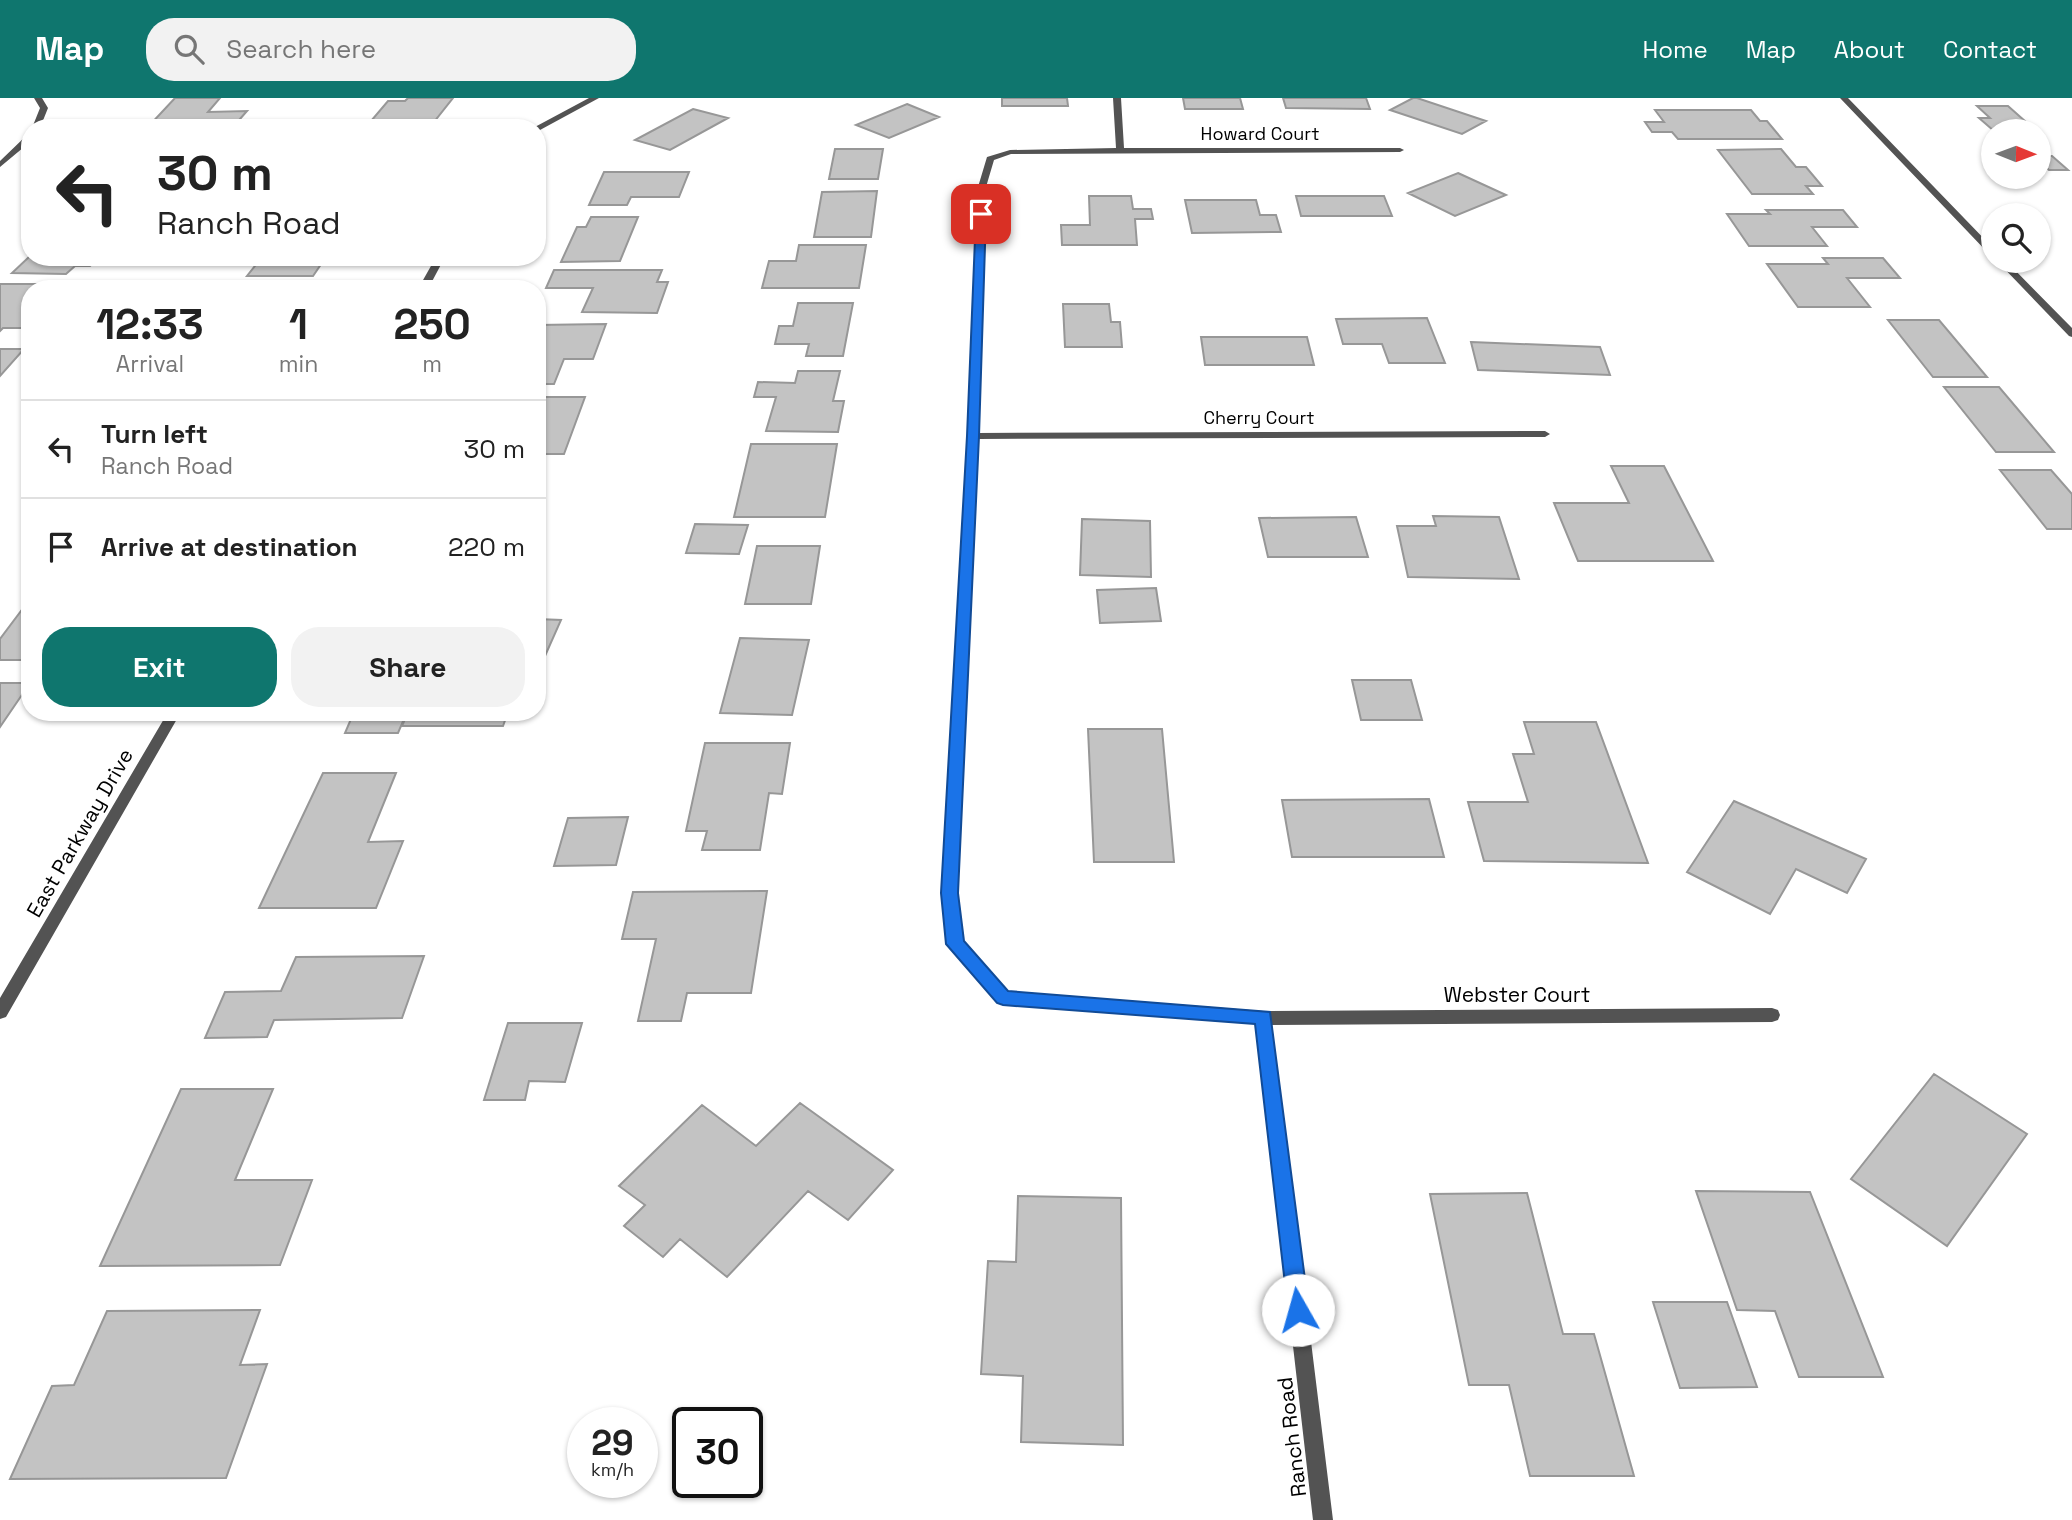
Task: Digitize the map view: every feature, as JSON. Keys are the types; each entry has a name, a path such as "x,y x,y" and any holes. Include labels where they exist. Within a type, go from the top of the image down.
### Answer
{"street":[{"path":"38,98 44,108 40,119"},
{"path":"546,123 595,98"},
{"path":"1117,98 1120,150 1010,152 990,159 982,187 973,436 949,893 955,944 1003,998 1263,1017"},
{"path":"1844,98 1981,241"},
{"path":"0,165 21,145"},
{"name":"Howard Court","path":"1120,150 1400,150"},
{"path":"2013,273 2072,334"},
{"name":"Cherry Court","path":"973,436 1545,434"},
{"name":"East Parkway Drive","path":"0,1012 170,721"},
{"name":"Webster Court","path":"1263,1017 1772,1015"},
{"name":"Ranch Road","path":"1263,1017 1323,1520"}],"building":[{"path":"175,98 220,98 208,112 247,111 240,119 155,119"},
{"path":"408,98 453,98 436,119 373,119 388,101 405,101"},
{"path":"1002,98 1067,98 1068,106 1002,106"},
{"path":"1183,98 1240,98 1243,109 1185,109"},
{"path":"1283,98 1366,98 1370,109 1286,108"},
{"path":"1413,98 1486,121 1462,134 1390,110"},
{"path":"907,104 939,117 889,138 856,125"},
{"path":"1977,106 2008,106 2023,119 1979,118 1990,118"},
{"path":"693,109 728,118 670,150 635,140"},
{"path":"1655,110 1751,110 1760,121 1767,121 1782,139 1678,139 1672,132 1652,132 1645,122 1664,122"},
{"path":"835,149 883,149 878,179 829,179"},
{"path":"1781,149 1796,167 1806,167 1822,186 1806,186 1813,194 1752,194 1718,150"},
{"path":"2051,156 2052,156 2068,170 2051,170"},
{"path":"604,172 689,172 679,197 631,197 627,205 589,205"},
{"path":"1458,173 1506,195 1455,216 1408,193"},
{"path":"877,191 871,237 814,237 822,192"},
{"path":"1089,196 1131,196 1133,209 1151,209 1153,219 1135,219 1137,245 1062,245 1061,225 1090,225"},
{"path":"1296,196 1384,196 1392,216 1301,216"},
{"path":"1185,200 1256,200 1260,215 1276,215 1281,232 1192,233"},
{"path":"1766,210 1843,210 1857,227 1812,227 1827,246 1749,246 1727,214 1770,214"},
{"path":"591,217 638,217 620,261 561,262 577,227 586,227"},
{"path":"799,245 866,245 859,288 762,288 769,261 796,261"},
{"path":"1823,258 1883,258 1900,278 1847,278 1870,307 1798,307 1767,264 1828,264"},
{"path":"21,264 75,266 66,274 12,273"},
{"path":"255,266 320,266 313,276 247,276"},
{"path":"554,270 662,270 657,282 668,282 657,313 582,312 593,288 546,288"},
{"path":"0,284 21,284 21,328 3,328 0,331"},
{"path":"798,303 853,303 843,356 806,356 809,344 775,344 779,326 793,326"},
{"path":"1063,304 1109,304 1111,322 1120,322 1122,347 1065,347"},
{"path":"1427,318 1445,363 1389,363 1382,344 1343,344 1336,319"},
{"path":"1888,320 1939,320 1987,377 1933,377"},
{"path":"606,324 593,359 564,359 554,384 546,384 546,325"},
{"path":"1201,337 1307,337 1314,365 1205,365"},
{"path":"1471,342 1600,347 1610,375 1478,370"},
{"path":"0,349 21,349 21,352 0,376"},
{"path":"798,371 840,371 833,401 844,401 838,432 766,431 776,397 754,397 758,382 795,383"},
{"path":"1944,387 1999,387 2054,452 1996,452"},
{"path":"546,397 585,397 564,454 546,454"},
{"path":"751,444 837,444 825,517 734,517"},
{"path":"1611,466 1664,466 1713,561 1578,561 1554,503 1629,503"},
{"path":"2000,470 2051,470 2072,494 2072,529 2047,529"},
{"path":"1433,516 1499,517 1519,579 1408,577 1397,526 1436,526"},
{"path":"1356,517 1368,557 1268,557 1259,518"},
{"path":"1082,519 1150,521 1151,577 1080,575"},
{"path":"695,524 748,525 739,554 686,553"},
{"path":"757,546 820,546 811,604 745,604"},
{"path":"1156,588 1161,621 1100,623 1097,590"},
{"path":"21,611 21,660 0,660 0,639"},
{"path":"546,619 561,620 546,654"},
{"path":"740,638 809,640 792,715 720,713"},
{"path":"1352,680 1411,680 1422,720 1361,720"},
{"path":"0,683 21,683 21,696 0,727"},
{"path":"350,721 403,721 398,733 345,733"},
{"path":"404,721 505,721 503,726 402,726"},
{"path":"1524,722 1596,722 1648,863 1484,861 1468,802 1528,802 1513,754 1534,754"},
{"path":"1088,729 1162,729 1174,862 1094,862"},
{"path":"705,743 790,743 782,794 769,793 760,850 702,850 707,831 686,831"},
{"path":"323,773 396,773 368,842 403,841 376,908 259,908"},
{"path":"1429,799 1444,857 1292,857 1282,800"},
{"path":"1734,801 1866,859 1847,893 1796,869 1770,914 1687,872"},
{"path":"628,817 616,865 554,866 568,818"},
{"path":"767,891 751,993 687,993 681,1021 638,1021 656,939 622,939 633,892"},
{"path":"424,956 402,1018 274,1020 267,1037 205,1038 225,992 281,991 296,957"},
{"path":"508,1023 582,1023 565,1082 529,1081 525,1100 484,1100"},
{"path":"1934,1074 2027,1134 1947,1246 1851,1179"},
{"path":"181,1089 273,1089 235,1180 312,1180 280,1265 100,1266"},
{"path":"800,1103 893,1170 848,1220 808,1191 727,1277 680,1239 663,1257 624,1226 645,1205 619,1186 702,1105 756,1146"},
{"path":"1696,1191 1810,1192 1883,1377 1799,1377 1775,1311 1737,1310"},
{"path":"1527,1193 1563,1334 1594,1334 1634,1476 1530,1476 1509,1385 1469,1385 1430,1194"},
{"path":"1018,1196 1121,1198 1123,1445 1021,1442 1023,1376 981,1374 988,1261 1016,1262"},
{"path":"1653,1302 1727,1302 1757,1387 1680,1388"},
{"path":"260,1310 240,1365 267,1364 226,1478 10,1479 52,1386 74,1385 107,1311"}],"route":[{"path":"981,214 973,436 949,893 955,944 1003,998 1263,1017 1298,1310"}]}
